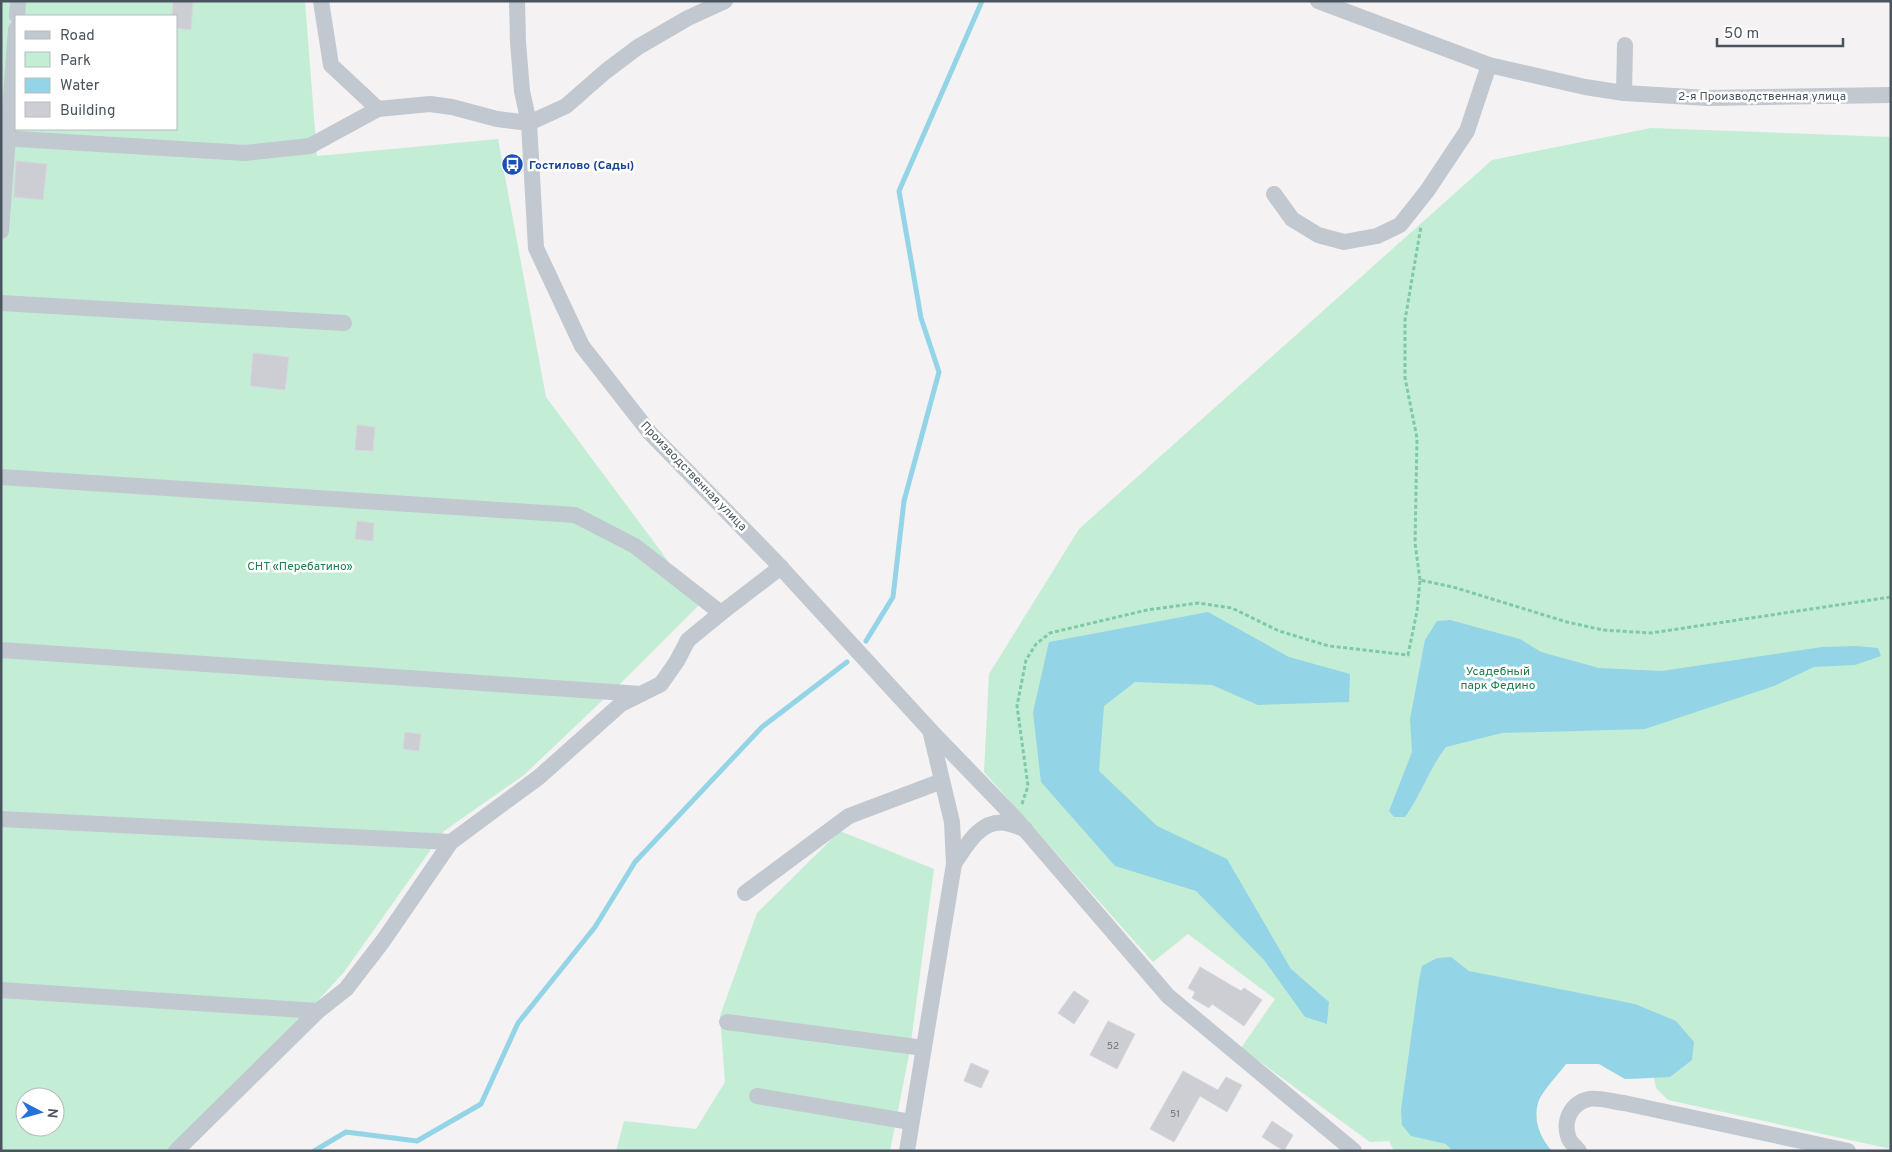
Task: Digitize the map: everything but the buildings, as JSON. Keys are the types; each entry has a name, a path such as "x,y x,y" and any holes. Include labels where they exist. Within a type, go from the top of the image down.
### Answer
{"street":[{"path":"17,15 18,1"},
{"path":"321,1 331,65 378,109"},
{"path":"5,139 245,153 310,146 378,109 430,104 452,106 497,118 529,123 566,106 606,71 638,47 688,18 725,1"},
{"name":"2-я Производственная улица","path":"1318,1 1489,65 1584,88 1708,98 1891,95"},
{"name":"Производственная улица","path":"513,4 522,91 529,123 536,248 582,346 650,433 781,567 930,730 1020,823 1168,996 1354,1151"},
{"path":"1,231 5,139 15,39"},
{"path":"1624,92 1625,45"},
{"path":"1274,194 1292,220 1318,235 1344,242 1377,236 1400,226 1427,191 1467,131 1489,65"},
{"path":"1,303 344,323"},
{"path":"1,477 575,515 634,546 721,613"},
{"path":"176,1151 318,1011 346,989 384,941 451,842 539,777 621,704 661,684 677,661 688,640 781,567"},
{"path":"1,650 641,694"},
{"path":"907,1151 954,864 952,822 930,730"},
{"path":"745,893 849,816 942,781"},
{"path":"1,819 451,842"},
{"path":"954,864 973,835 989,824 1020,823"},
{"path":"1,990 318,1011"},
{"path":"727,1022 924,1048"},
{"path":"757,1096 912,1122"},
{"path":"1579,1151 1569,1140 1567,1127 1570,1111 1576,1103 1591,1098 1848,1151"}],"path":[{"path":"1020,823 1028,786 1017,706 1026,660 1036,644 1050,633 1147,610 1198,603 1232,608 1279,631 1329,646 1408,655 1417,611 1420,580 1415,543 1417,438 1405,378 1405,320 1422,219"},
{"path":"1420,580 1453,587 1567,622 1603,630 1651,633 1891,597"}],"green space":[{"name":"СНТ «Перебатино»","path":"1,1 305,1 317,156 498,139 546,397 700,604 626,678 524,775 444,831 344,972 286,1036 170,1151 1,1151"},
{"name":"Усадебный парк Федино","path":"1651,128 1891,137 1891,1149 1668,1100 1656,1088 1654,1078 1625,1079 1599,1064 1566,1064 1542,1094 1537,1109 1536,1116 1541,1135 1552,1151 1394,1151 1389,1141 1370,1142 1241,1048 1275,999 1188,934 1153,962 984,772 989,674 1079,529 1492,160"},
{"path":"840,831 934,869 910,1050 890,1151 616,1151 624,1121 696,1129 725,1082 720,1016 757,913"}],"water":[{"path":"1208,612 1289,657 1350,674 1349,702 1258,705 1212,685 1135,682 1104,706 1099,771 1157,826 1227,859 1291,969 1329,1002 1327,1024 1305,1017 1264,960 1196,891 1115,866 1041,782 1033,712 1049,642"},
{"path":"1450,620 1520,639 1541,652 1599,668 1662,671 1822,647 1856,646 1878,648 1881,656 1855,665 1814,667 1774,686 1645,729 1502,733 1446,747 1405,817 1394,817 1389,811 1412,752 1410,719 1425,640 1437,621"},
{"path":"1451,957 1469,971 1635,1004 1676,1021 1694,1042 1692,1060 1670,1077 1625,1079 1599,1064 1566,1064 1542,1094 1537,1109 1536,1116 1541,1135 1552,1151 1453,1151 1446,1144 1411,1136 1402,1125 1401,1110 1422,966 1437,958"}],"waterway":[{"path":"866,641 893,597 904,501 939,372 921,318 899,191 982,1"},
{"path":"314,1151 346,1132 417,1141 481,1104 518,1023 595,927 635,862 762,727 847,662"}],"place":[{"name":"Гостилово (Сады)","path":"513,165"}]}
